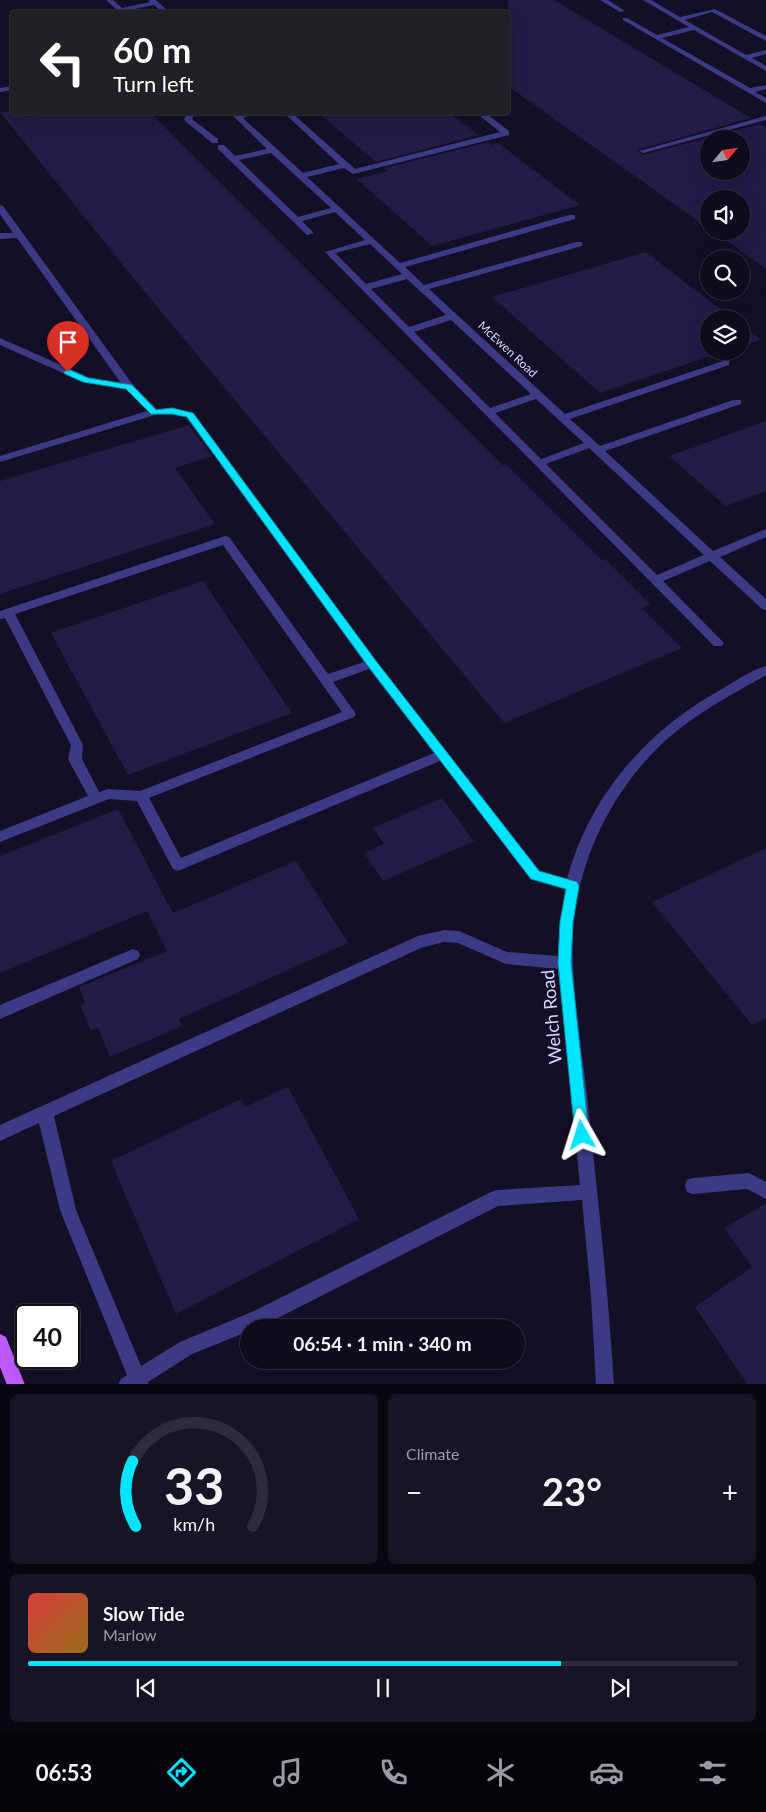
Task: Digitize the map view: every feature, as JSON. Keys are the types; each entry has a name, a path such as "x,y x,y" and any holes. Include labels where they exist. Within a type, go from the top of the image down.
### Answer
{"main road":[{"path":"0,1343 16,1384"}],"street":[{"path":"109,0 120,10"},
{"path":"603,0 656,37 766,102"},
{"path":"646,0 766,69"},
{"path":"124,10 153,1 164,10"},
{"path":"679,19 713,10 766,39"},
{"path":"656,37 695,28"},
{"path":"746,57 766,52"},
{"path":"748,91 766,86"},
{"path":"191,115 188,119 215,141"},
{"name":"McEwen Road","path":"234,115 596,447 766,606"},
{"path":"289,115 353,172 506,133 482,115"},
{"path":"643,151 766,118"},
{"path":"221,147 310,233"},
{"path":"233,160 273,150"},
{"path":"301,176 345,165"},
{"path":"0,208 129,387 154,412"},
{"path":"296,220 337,209"},
{"path":"398,266 572,217"},
{"path":"0,236 20,235"},
{"path":"372,241 329,252 718,643"},
{"path":"423,288 579,244"},
{"path":"364,288 409,275"},
{"path":"407,331 453,316"},
{"path":"0,341 86,380 129,387"},
{"path":"564,418 726,363"},
{"path":"488,412 539,395"},
{"path":"539,463 737,402"},
{"path":"0,458 154,412 172,411 190,415 372,664 535,875 572,886"},
{"path":"655,580 766,533"},
{"path":"0,836 108,794 141,796 350,714 225,540 4,614 77,745 75,759 96,798"},
{"path":"325,680 372,664"},
{"name":"Welch Road","path":"606,1384 600,1296 564,963 566,922 572,886 590,834 610,798 640,760 680,722 716,697 766,670"},
{"path":"141,796 178,864 442,756"},
{"path":"0,1133 418,942 444,936 459,937 506,958 564,963"},
{"path":"0,1012 133,955"},
{"path":"45,1112 68,1210 135,1382 186,1348 260,1318 497,1198 588,1192"},
{"path":"693,1186 749,1181 766,1190"}],"building":[{"path":"508,0 554,0 751,118 708,130 700,130 700,132 637,150 642,155 700,140 700,180 750,180 750,130 737,130 760,124 766,127 766,269 750,258 750,250 740,250 726,240 750,240 750,190 700,190 700,223 510,87 510,10 508,10"},
{"path":"0,112 10,112 10,115 153,115 502,465 506,464 602,560 605,559 650,604 642,608 682,648 504,723 139,285"},
{"path":"321,115 452,115 479,135 376,162"},
{"path":"488,142 491,145 498,143 580,205 432,246 357,179 388,171 384,168"},
{"path":"646,252 700,294 700,300 708,300 721,310 700,310 700,359 600,393 492,297"},
{"path":"750,332 761,340 750,343"},
{"path":"766,421 766,491 726,506 669,456"},
{"path":"189,425 212,456 175,468 215,524 0,594 0,481"},
{"path":"203,581 292,713 128,775 51,633"},
{"path":"442,798 474,841 383,881 364,853 384,844 373,828"},
{"path":"118,809 173,913 296,861 348,943 179,1019 182,1026 110,1057 98,1028 91,1031 80,1005 85,1002 79,987 167,951 147,911 0,973 0,856"},
{"path":"766,848 766,1018 752,1025 652,902"},
{"path":"288,1087 359,1219 176,1314 111,1161 241,1099 245,1107"},
{"path":"766,1203 766,1384 747,1384 695,1307 752,1267 724,1228"}],"route":[{"path":"68,372 86,380 129,387 154,412 172,411 190,415 372,664 535,875 572,886 566,922 564,963 582,1135"}]}
